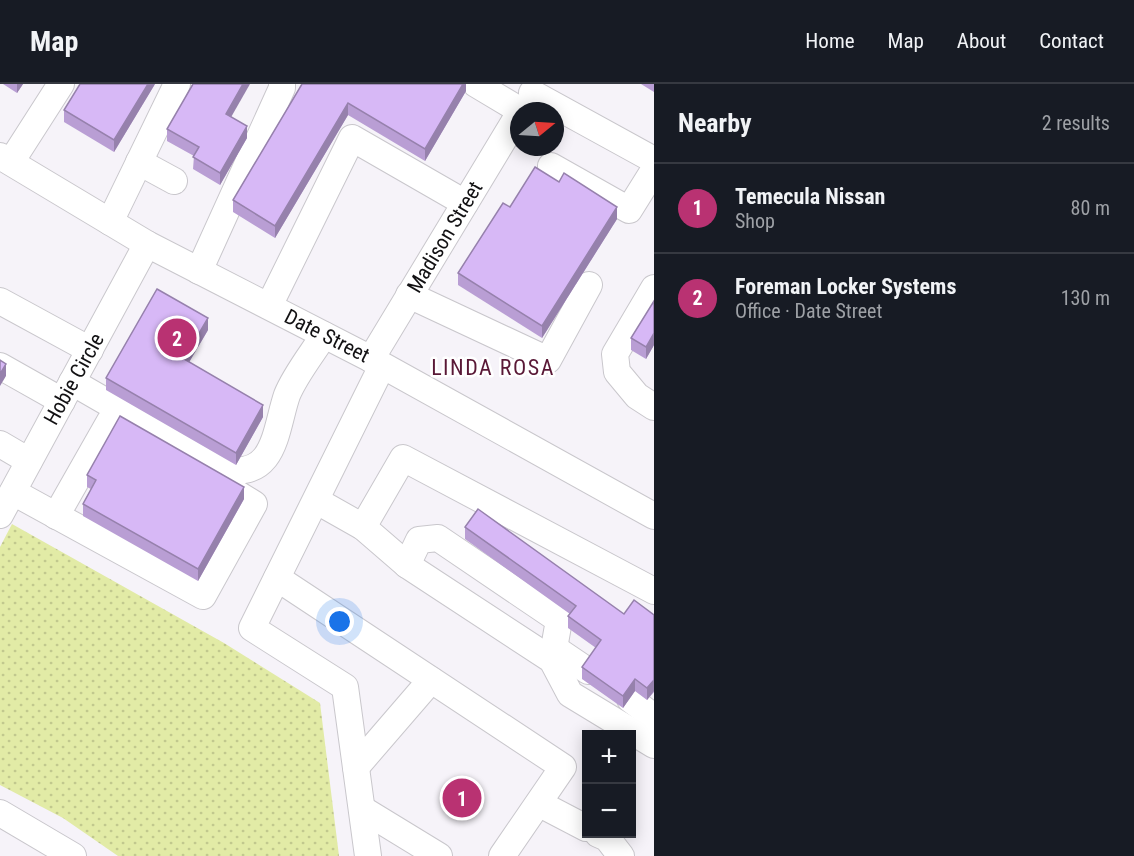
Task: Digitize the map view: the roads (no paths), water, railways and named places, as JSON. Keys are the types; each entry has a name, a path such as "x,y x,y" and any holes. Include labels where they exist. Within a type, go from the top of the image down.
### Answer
{"street":[{"path":"5,159 61,84"},
{"path":"110,222 177,84"},
{"path":"199,271 282,84"},
{"path":"476,84 523,102"},
{"path":"564,120 654,160"},
{"name":"Madison Street","path":"356,767 345,687 252,628 317,501 377,362 410,296 510,129"},
{"path":"269,306 352,138 465,203"},
{"name":"Date Street","path":"5,159 147,244 377,362 654,516"},
{"path":"139,162 174,181"},
{"path":"551,166 629,210 654,170"},
{"name":"Hobie Circle","path":"0,515 147,244"},
{"path":"410,296 548,360 588,285"},
{"path":"654,288 615,354 617,372 638,396 654,407"},
{"path":"0,301 90,350"},
{"path":"0,366 67,392 223,469 237,472 252,468 265,458 276,440 287,394 324,335"},
{"path":"13,492 201,595 206,593 254,503 112,421 110,414"},
{"path":"56,516 110,414"},
{"path":"0,444 29,461"},
{"path":"363,527 403,458 654,591"},
{"path":"317,501 363,527 407,565 553,654 588,671"},
{"path":"407,565 419,540 438,538 559,620 553,654 570,694 654,746"},
{"path":"277,578 563,767 540,804 502,856"},
{"path":"368,856 356,767 431,680"},
{"path":"630,699 654,717"},
{"path":"540,804 582,826"},
{"path":"362,809 439,856"},
{"path":"0,813 73,856"},
{"path":"607,838 621,856"}],"place":[{"name":"Foreman Locker Systems","path":"177,338"},
{"name":"Temecula Nissan","path":"462,798"}],"district":[{"name":"LINDA ROSA","path":"493,367"}]}
